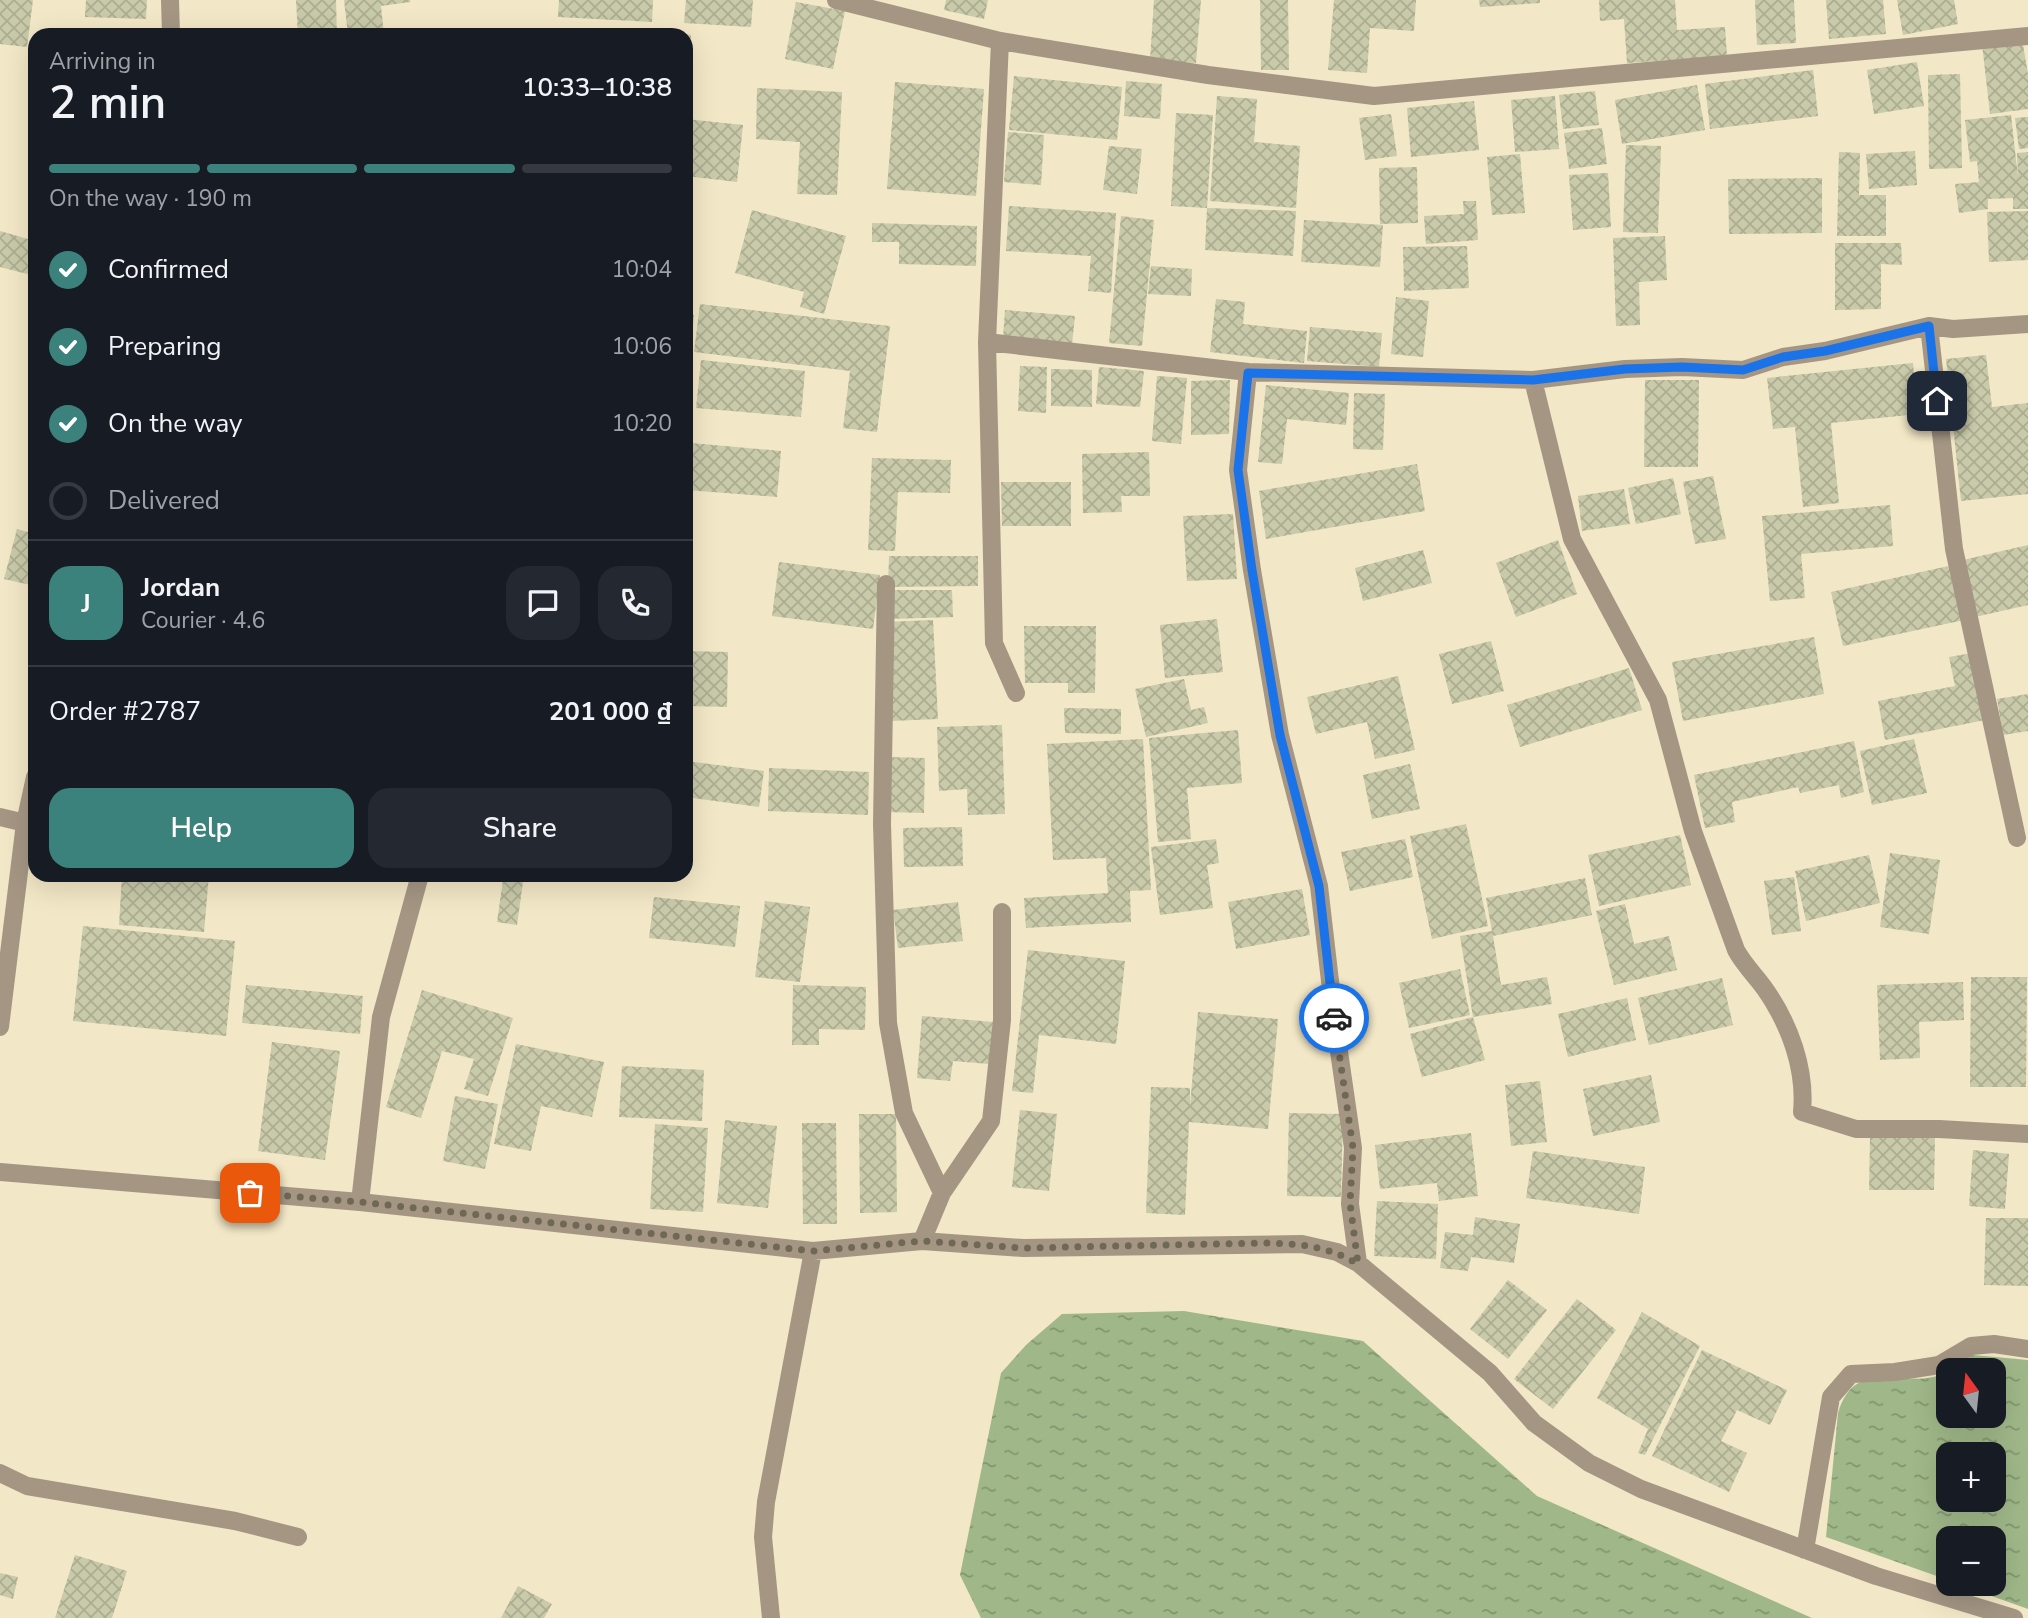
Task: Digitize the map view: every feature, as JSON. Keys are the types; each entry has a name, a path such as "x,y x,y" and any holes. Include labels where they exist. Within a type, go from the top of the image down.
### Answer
{"street":[{"path":"170,0 171,28"},
{"path":"836,0 1000,41 1208,75 1374,96 2028,36"},
{"path":"1000,41 987,342 995,643 1016,693"},
{"path":"987,342 1248,373 1533,380 1625,369 1682,367 1743,370 1783,357 1825,351 1929,326 1953,328 2028,324"},
{"path":"1929,326 1954,549 2017,838"},
{"path":"1248,373 1238,470 1280,735 1319,886 1353,1148 1350,1203 1358,1264"},
{"path":"1533,380 1572,539 1658,700 1693,831 1736,950 1787,1025 1804,1088 1802,1112 1856,1129 1939,1129 2028,1135"},
{"path":"886,584 883,824 888,1023 904,1114 942,1193"},
{"path":"0,1027 28,807"},
{"path":"0,817 24,823"},
{"path":"360,1202 381,1017 418,882"},
{"path":"922,1241 942,1193 991,1121 1002,1020 1002,912"},
{"path":"0,1172 360,1202 813,1251 922,1241 1023,1248 1302,1244 1337,1252 1358,1264 1490,1373 1534,1423 1589,1463 1641,1489 1876,1576 2014,1618"},
{"path":"771,1618 763,1537 766,1502 813,1251"},
{"path":"1805,1550 1831,1397 1852,1374 1895,1372 1939,1364 1971,1346 1994,1345 2028,1349"},
{"path":"0,1473 27,1486 235,1521 298,1537"}],"water":[{"path":"1184,1311 1363,1341 1537,1496 1812,1618 981,1618 960,1575 1001,1373 1026,1345 1062,1314"},
{"path":"1973,1355 2006,1358 1968,1358"},
{"path":"2006,1358 2028,1360 2028,1609 1992,1596 2006,1596 2006,1526 1936,1526 1936,1576 1826,1537 1838,1413 1846,1396 1855,1385 1867,1380 1936,1376 1936,1428 2006,1428"}],"building":[{"path":"0,0 33,0 27,47 0,44"},
{"path":"86,0 147,0 146,19 85,17"},
{"path":"296,0 336,0 337,28 298,28"},
{"path":"344,0 410,0 381,6 383,28 347,28"},
{"path":"559,0 653,0 652,22 558,17"},
{"path":"686,0 753,0 751,27 684,23"},
{"path":"946,0 988,0 984,19 944,10"},
{"path":"1154,0 1201,0 1196,63 1150,60"},
{"path":"1260,0 1288,0 1289,70 1261,70"},
{"path":"1334,0 1416,0 1414,31 1370,28 1367,73 1328,70"},
{"path":"1479,0 1540,0 1540,3 1480,7"},
{"path":"1599,0 1675,0 1677,30 1725,27 1727,56 1627,63 1624,19 1600,21"},
{"path":"1755,0 1794,0 1796,43 1757,45"},
{"path":"1826,0 1883,0 1886,34 1829,39"},
{"path":"1897,0 1954,0 1958,24 1903,35"},
{"path":"796,2 845,11 833,69 785,59"},
{"path":"2022,39 2028,74 2028,109 1990,114 1982,44"},
{"path":"1917,62 1924,106 1874,114 1867,70"},
{"path":"1813,70 1818,116 1710,129 1705,84"},
{"path":"1960,74 1962,168 1929,169 1928,75"},
{"path":"1014,76 1122,87 1117,140 1009,130"},
{"path":"1126,81 1162,84 1160,119 1124,116"},
{"path":"895,82 984,89 976,196 887,189"},
{"path":"1697,85 1705,130 1622,144 1615,100"},
{"path":"757,88 842,92 837,195 797,194 800,142 756,139"},
{"path":"1595,91 1599,125 1563,129 1559,95"},
{"path":"1217,96 1257,99 1254,142 1300,146 1296,208 1210,201"},
{"path":"1555,96 1559,149 1515,152 1511,100"},
{"path":"1474,101 1479,150 1411,157 1407,108"},
{"path":"1176,113 1213,115 1207,208 1171,206"},
{"path":"1391,114 1397,156 1365,160 1359,118"},
{"path":"2011,115 2018,177 2017,153 2028,152 2028,209 2013,209 2013,198 1988,199 1988,209 1959,213 1955,184 1979,182 1977,161 1970,162 1965,120"},
{"path":"2028,117 2028,148 2019,149 2015,118"},
{"path":"693,120 743,125 737,182 693,177"},
{"path":"1602,128 1607,164 1569,169 1564,133"},
{"path":"1008,132 1044,135 1041,185 1004,182"},
{"path":"1626,145 1661,146 1658,233 1623,232"},
{"path":"1109,146 1142,149 1137,194 1103,190"},
{"path":"1915,151 1917,185 1869,189 1866,154"},
{"path":"1839,152 1860,153 1859,195 1886,195 1886,236 1837,236"},
{"path":"1520,154 1525,213 1492,215 1487,157"},
{"path":"1417,167 1418,223 1380,224 1379,168"},
{"path":"1608,173 1611,227 1573,230 1569,175"},
{"path":"1822,178 1822,233 1729,234 1728,179"},
{"path":"1463,201 1476,201 1478,240 1426,244 1424,216 1464,214"},
{"path":"1009,206 1116,213 1111,293 1088,291 1091,256 1006,251"},
{"path":"1207,208 1296,211 1293,256 1205,250"},
{"path":"752,210 846,236 824,314 800,307 804,292 735,273"},
{"path":"2028,211 2028,260 1989,262 1987,212"},
{"path":"1121,216 1154,220 1142,346 1109,343"},
{"path":"1304,220 1383,225 1380,267 1301,262"},
{"path":"872,223 977,226 976,266 899,264 899,242 872,242"},
{"path":"0,231 28,239 28,274 0,267"},
{"path":"1665,236 1667,280 1639,282 1640,325 1616,326 1613,238"},
{"path":"1835,243 1901,243 1902,265 1881,264 1881,309 1835,310"},
{"path":"1467,246 1469,288 1404,291 1403,247"},
{"path":"1151,266 1192,269 1191,296 1148,294"},
{"path":"1396,297 1429,301 1423,357 1391,354"},
{"path":"1216,299 1245,302 1243,324 1307,331 1304,363 1210,352"},
{"path":"700,304 890,326 877,432 843,428 850,371 694,352"},
{"path":"1005,310 1075,316 1072,344 1003,338"},
{"path":"1310,327 1382,333 1379,367 1307,361"},
{"path":"1986,355 1992,407 2028,403 2028,494 1961,501 1946,359"},
{"path":"701,360 805,371 801,417 696,408"},
{"path":"1913,363 1918,414 1831,423 1839,503 1803,507 1795,427 1773,429 1767,378"},
{"path":"1020,366 1047,367 1046,413 1018,411"},
{"path":"1099,367 1144,371 1140,407 1096,404"},
{"path":"1051,369 1092,370 1092,407 1051,406"},
{"path":"1157,376 1187,378 1181,444 1152,441"},
{"path":"1230,380 1229,434 1191,435 1191,381"},
{"path":"1645,380 1699,380 1698,467 1644,467"},
{"path":"1266,385 1349,393 1346,425 1287,419 1282,464 1258,462"},
{"path":"1354,393 1385,394 1383,450 1353,449"},
{"path":"693,443 781,451 777,497 693,490"},
{"path":"1149,452 1150,496 1121,496 1122,512 1083,513 1082,454"},
{"path":"872,458 951,460 950,493 898,492 895,551 868,550"},
{"path":"1417,464 1425,511 1266,539 1259,491"},
{"path":"1713,476 1726,539 1695,544 1683,482"},
{"path":"1673,478 1681,514 1636,524 1628,488"},
{"path":"1001,482 1071,482 1071,526 1002,526"},
{"path":"1624,489 1630,524 1582,531 1578,496"},
{"path":"1890,505 1893,546 1801,554 1805,598 1770,601 1762,516"},
{"path":"1233,514 1237,579 1187,581 1183,516"},
{"path":"17,529 28,532 28,584 4,579"},
{"path":"1558,540 1577,594 1516,617 1496,563"},
{"path":"2028,545 2028,605 1975,617 1963,560"},
{"path":"1423,550 1432,583 1363,601 1355,568"},
{"path":"889,556 978,556 978,586 888,587"},
{"path":"779,562 880,575 873,629 772,616"},
{"path":"1953,565 1964,620 1843,646 1831,592"},
{"path":"889,590 952,590 953,617 889,619"},
{"path":"1217,619 1223,672 1165,678 1160,625"},
{"path":"933,620 938,719 891,721 887,622"},
{"path":"1024,626 1096,626 1095,693 1068,693 1068,683 1025,683"},
{"path":"1814,637 1824,694 1683,721 1672,662"},
{"path":"1491,641 1504,691 1452,704 1439,654"},
{"path":"693,651 728,652 727,707 693,706"},
{"path":"1972,653 1985,720 1885,740 1878,701 1955,686 1949,657"},
{"path":"1629,668 1642,710 1520,747 1507,705"},
{"path":"1398,676 1415,750 1375,759 1367,722 1316,734 1307,697"},
{"path":"1184,679 1191,710 1204,707 1208,723 1146,737 1135,689"},
{"path":"2028,694 2028,731 2003,735 1997,699"},
{"path":"1064,708 1121,709 1121,734 1065,733"},
{"path":"1002,725 1005,814 968,815 967,789 939,791 937,727"},
{"path":"1238,730 1242,783 1187,788 1191,839 1158,842 1149,738"},
{"path":"1143,739 1151,890 1130,891 1131,922 1026,928 1024,898 1108,893 1106,858 1053,860 1047,744"},
{"path":"1914,739 1927,793 1872,805 1860,751"},
{"path":"1854,741 1864,792 1841,798 1839,785 1800,793 1798,787 1732,802 1735,822 1705,828 1694,775"},
{"path":"889,757 925,758 924,813 888,812"},
{"path":"693,762 764,771 759,807 693,798"},
{"path":"1410,764 1420,809 1372,819 1363,775"},
{"path":"769,768 869,772 868,815 768,811"},
{"path":"1466,824 1488,926 1432,939 1410,836"},
{"path":"962,827 963,866 904,867 903,828"},
{"path":"1680,835 1691,885 1599,906 1588,855"},
{"path":"1216,839 1219,863 1207,865 1213,908 1160,915 1151,847"},
{"path":"1405,839 1413,877 1350,891 1341,852"},
{"path":"1890,853 1940,860 1929,934 1880,927"},
{"path":"1869,855 1880,903 1806,921 1795,871"},
{"path":"1794,877 1801,931 1772,935 1764,881"},
{"path":"1585,878 1592,915 1493,936 1501,985 1547,977 1552,1004 1473,1017 1460,936 1492,931 1486,898"},
{"path":"122,882 208,882 204,932 119,925"},
{"path":"503,882 523,882 517,925 497,922"},
{"path":"1302,889 1310,935 1236,949 1228,902"},
{"path":"654,897 740,906 735,947 649,938"},
{"path":"765,901 810,907 800,982 755,977"},
{"path":"958,902 963,941 898,948 893,910"},
{"path":"1625,904 1634,944 1669,936 1677,970 1614,985 1596,911"},
{"path":"83,926 235,941 226,1036 73,1021"},
{"path":"1028,950 1125,961 1116,1044 1039,1035 1033,1093 1012,1091"},
{"path":"1460,969 1470,1015 1409,1028 1399,983"},
{"path":"1971,977 2027,977 2026,1087 1970,1087"},
{"path":"1722,978 1733,1025 1649,1045 1638,998"},
{"path":"1963,982 1964,1020 1919,1022 1920,1058 1880,1060 1877,985"},
{"path":"246,985 363,996 360,1034 242,1023"},
{"path":"793,985 866,987 865,1030 819,1029 819,1045 792,1045"},
{"path":"422,990 513,1018 488,1096 464,1089 474,1059 442,1051 421,1118 386,1107"},
{"path":"1627,998 1636,1040 1568,1057 1558,1014"},
{"path":"1198,1012 1278,1019 1268,1129 1189,1122 1185,1215 1146,1213 1151,1087 1190,1088 1190,1106"},
{"path":"922,1016 993,1022 989,1064 953,1061 950,1081 917,1078"},
{"path":"1473,1017 1485,1060 1422,1077 1410,1034"},
{"path":"272,1042 340,1051 325,1160 258,1151"},
{"path":"516,1044 604,1062 592,1117 541,1106 531,1151 494,1144"},
{"path":"622,1066 704,1070 702,1121 619,1117"},
{"path":"1651,1075 1660,1122 1593,1136 1583,1089"},
{"path":"1540,1081 1547,1142 1511,1146 1505,1085"},
{"path":"455,1096 498,1104 485,1169 443,1161"},
{"path":"1020,1110 1057,1114 1049,1191 1012,1187"},
{"path":"1289,1113 1343,1114 1341,1197 1287,1196"},
{"path":"859,1114 896,1114 897,1212 860,1213"},
{"path":"725,1120 777,1126 768,1208 717,1203"},
{"path":"802,1123 836,1123 837,1224 803,1224"},
{"path":"655,1124 708,1128 703,1212 650,1209"},
{"path":"1471,1133 1478,1196 1439,1201 1437,1183 1380,1189 1375,1145"},
{"path":"1870,1137 1935,1137 1934,1190 1869,1190"},
{"path":"1973,1150 2009,1154 2005,1209 1969,1206"},
{"path":"1533,1151 1645,1167 1639,1214 1526,1198"},
{"path":"1377,1201 1438,1204 1436,1259 1374,1256"},
{"path":"1475,1217 1520,1224 1514,1263 1471,1257 1468,1271 1440,1268 1445,1232 1473,1235"},
{"path":"1986,1218 2028,1218 2028,1286 1984,1285"},
{"path":"1508,1280 1547,1310 1508,1359 1470,1329"},
{"path":"1577,1299 1616,1330 1553,1409 1514,1379"},
{"path":"1642,1312 1700,1346 1645,1455 1638,1453 1648,1429 1597,1398"},
{"path":"1702,1350 1787,1390 1770,1425 1737,1410 1721,1441 1747,1453 1729,1492 1652,1456"},
{"path":"75,1555 127,1571 112,1618 55,1618"},
{"path":"0,1573 18,1577 13,1599 0,1595"},
{"path":"518,1586 552,1604 544,1618 501,1618"}],"way so far":[{"path":"250,1193 360,1202 813,1251 922,1241 1023,1248 1264,1243 1302,1244 1337,1252 1358,1264 1350,1203 1353,1148 1334,1018"}],"route":[{"path":"1334,1018 1319,886 1280,735 1238,470 1248,373 1533,380 1625,369 1682,367 1743,370 1783,357 1825,351 1929,326 1937,401"}]}
